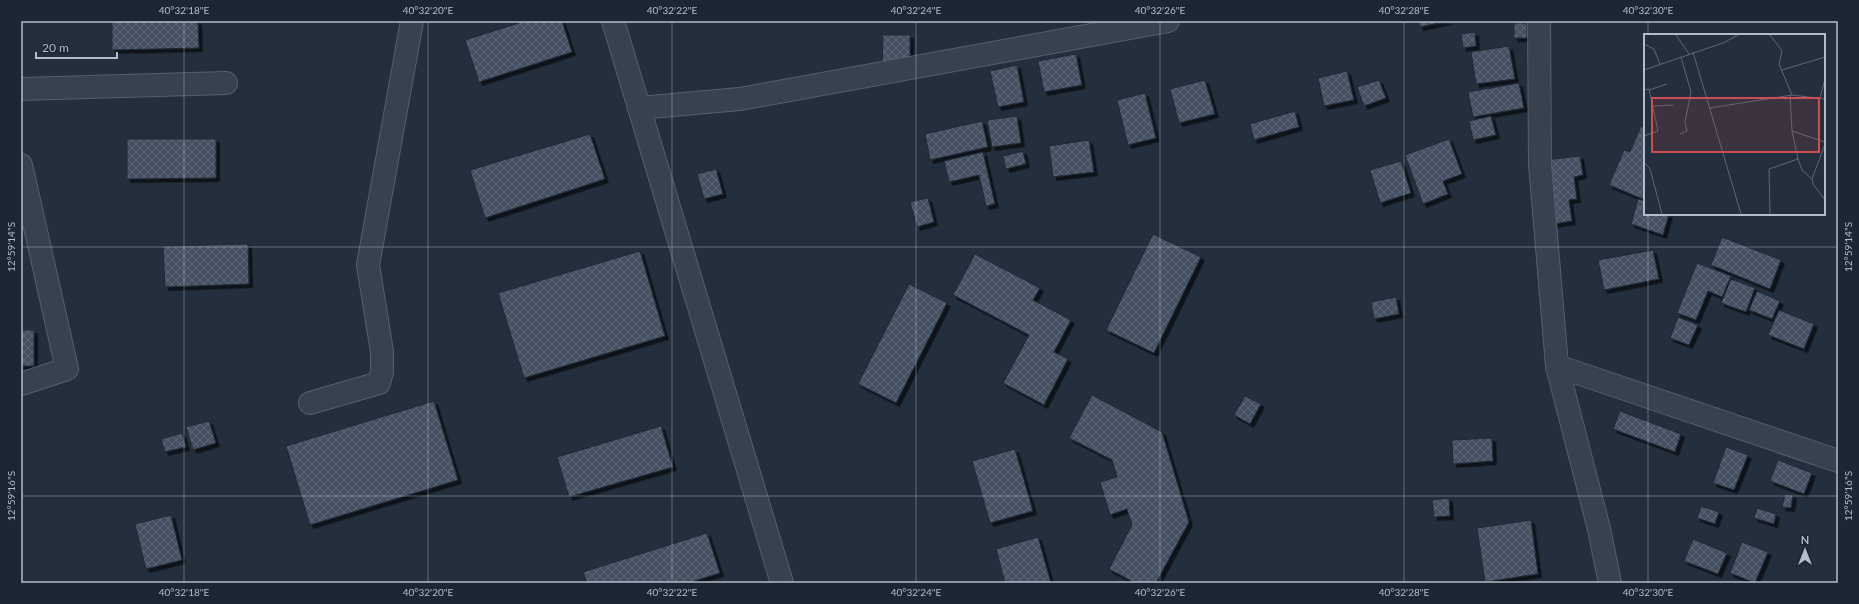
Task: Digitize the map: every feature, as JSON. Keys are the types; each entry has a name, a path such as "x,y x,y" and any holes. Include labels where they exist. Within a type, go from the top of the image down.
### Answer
{"street":[{"path":"310,403 379,383 382,372 382,352 368,265 412,21"},
{"path":"613,21 782,583"},
{"path":"639,108 740,99 1168,21"},
{"path":"1539,21 1540,164 1557,366 1599,530 1610,583"},
{"path":"21,89 226,83"},
{"path":"21,165 67,369 21,384"},
{"path":"1557,366 1838,460"}],"building":[{"path":"112,21 198,21 199,48 112,50"},
{"path":"525,21 562,21 572,52 479,82 465,40"},
{"path":"1418,21 1448,21 1420,27"},
{"path":"1514,23 1527,23 1527,38 1514,38"},
{"path":"1475,32 1476,46 1463,48 1461,34"},
{"path":"883,35 910,35 910,66 882,66"},
{"path":"1509,46 1515,79 1476,84 1471,52"},
{"path":"1076,54 1082,85 1044,92 1038,61"},
{"path":"1017,65 1024,102 998,107 990,71"},
{"path":"1347,71 1354,100 1324,106 1318,78"},
{"path":"1205,80 1215,114 1179,123 1170,89"},
{"path":"1379,80 1386,98 1364,106 1357,87"},
{"path":"1519,83 1524,108 1473,117 1468,92"},
{"path":"1145,93 1156,138 1128,145 1117,100"},
{"path":"1295,111 1299,127 1254,140 1250,124"},
{"path":"1017,116 1021,143 992,147 987,120"},
{"path":"1491,116 1496,135 1473,140 1469,121"},
{"path":"982,121 988,147 930,160 925,134"},
{"path":"1641,126 1644,128 1644,200 1609,185 1624,150 1630,152"},
{"path":"590,134 605,179 485,218 470,170"},
{"path":"127,139 216,139 216,178 127,179"},
{"path":"1449,139 1462,174 1443,181 1448,194 1423,204 1405,155"},
{"path":"1089,140 1094,172 1053,177 1049,146"},
{"path":"1023,151 1026,164 1006,169 1003,156"},
{"path":"983,152 995,204 986,206 979,175 949,182 944,161"},
{"path":"1580,156 1583,175 1574,177 1577,199 1569,200 1572,221 1554,224 1545,160"},
{"path":"1401,161 1411,193 1380,203 1370,170"},
{"path":"716,169 723,194 704,199 697,174"},
{"path":"928,198 934,222 917,227 910,202"},
{"path":"1638,199 1644,201 1644,215 1669,215 1663,235 1631,224"},
{"path":"1153,234 1201,257 1154,353 1106,330"},
{"path":"1722,237 1781,260 1770,289 1711,265"},
{"path":"248,244 249,284 165,287 163,246"},
{"path":"1653,250 1659,279 1604,290 1598,260"},
{"path":"640,251 665,336 524,378 498,293"},
{"path":"975,254 1040,288 1033,300 1071,320 1054,352 1068,359 1044,405 1003,383 1029,335 953,295"},
{"path":"1697,263 1731,276 1722,297 1708,291 1696,320 1677,313"},
{"path":"1731,279 1755,288 1746,312 1721,303"},
{"path":"909,284 947,303 896,403 858,384"},
{"path":"1757,291 1780,301 1772,319 1749,310"},
{"path":"1396,297 1399,314 1374,319 1371,302"},
{"path":"1779,310 1814,324 1804,349 1768,335"},
{"path":"1678,317 1698,325 1689,345 1670,338"},
{"path":"21,330 34,330 34,366 21,366"},
{"path":"1092,395 1162,432 1189,522 1156,583 1135,583 1109,569 1132,525 1127,509 1110,515 1100,482 1117,477 1112,460 1069,438"},
{"path":"1245,396 1261,404 1250,424 1234,415"},
{"path":"434,401 458,480 310,525 286,446"},
{"path":"1620,411 1681,434 1675,452 1613,429"},
{"path":"209,421 216,443 193,450 186,427"},
{"path":"661,426 673,467 569,497 557,457"},
{"path":"182,433 186,447 165,452 161,439"},
{"path":"1492,438 1493,461 1453,464 1452,440"},
{"path":"1726,447 1748,455 1734,490 1713,483"},
{"path":"1015,449 1033,511 990,523 972,461"},
{"path":"1778,460 1812,473 1804,494 1770,481"},
{"path":"1785,494 1793,495 1791,508 1782,507"},
{"path":"1449,498 1450,516 1434,517 1432,500"},
{"path":"1701,506 1719,512 1715,524 1697,518"},
{"path":"1757,508 1776,514 1774,524 1754,518"},
{"path":"171,515 182,560 146,569 135,524"},
{"path":"1531,520 1538,574 1485,582 1477,528"},
{"path":"707,533 720,573 688,583 587,583 583,572"},
{"path":"1038,537 1051,583 1005,583 996,549"},
{"path":"1693,539 1727,553 1718,574 1684,561"},
{"path":"1742,542 1768,552 1755,583 1730,573"}]}
